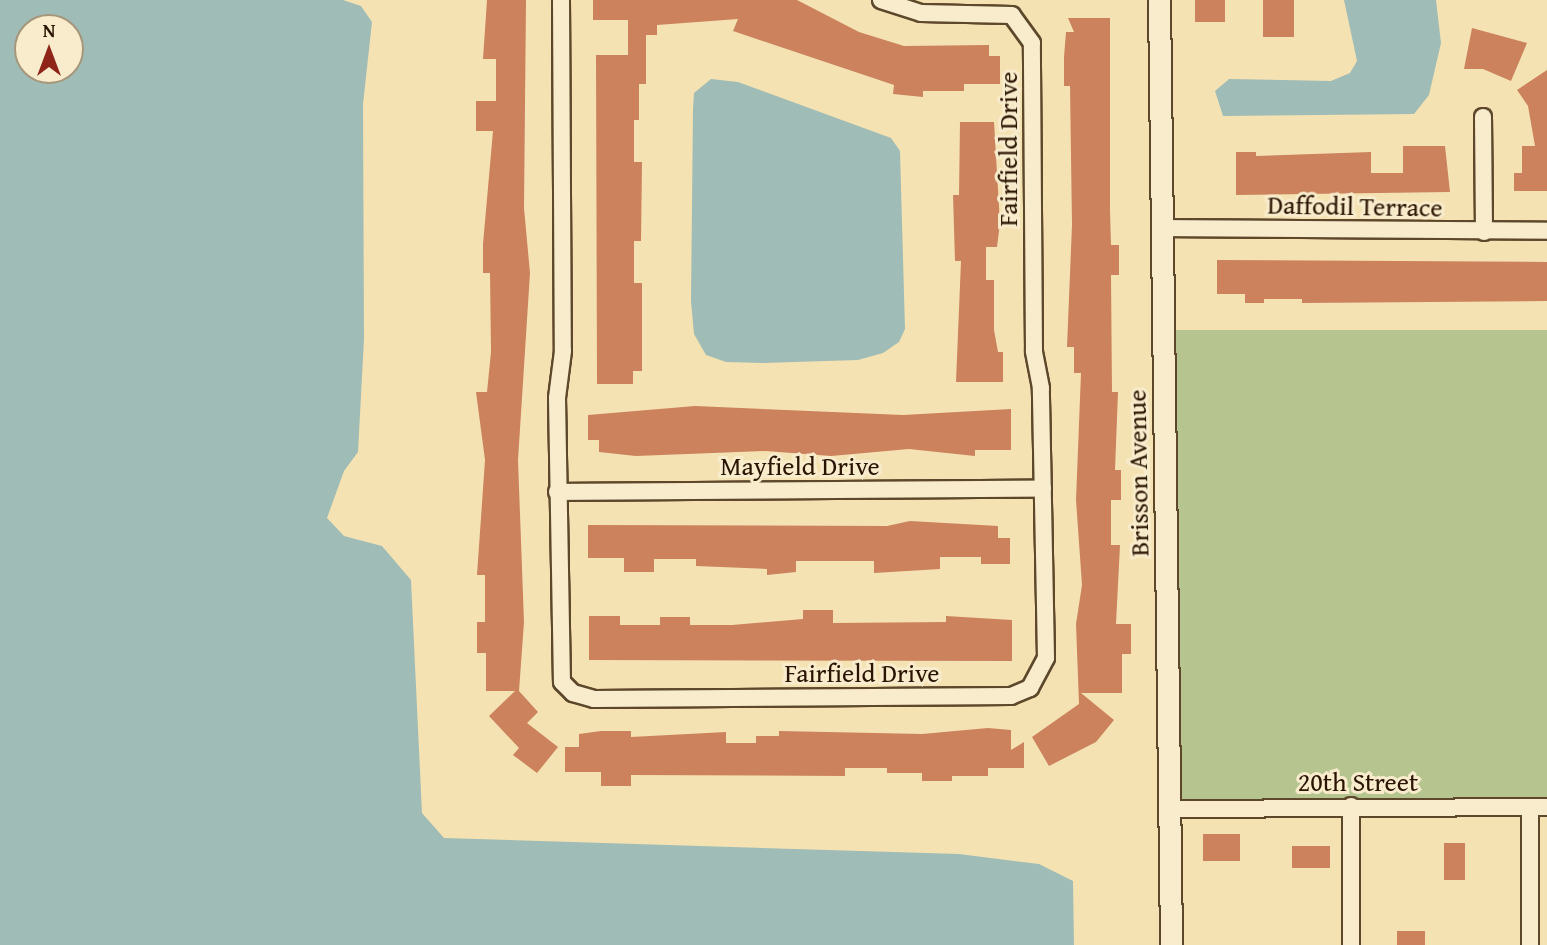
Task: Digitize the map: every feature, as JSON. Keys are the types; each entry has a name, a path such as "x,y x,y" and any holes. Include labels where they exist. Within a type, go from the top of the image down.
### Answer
{"street":[{"name":"Fairfield Drive","path":"561,0 563,351 557,398 557,492 562,682 573,692 594,699 1011,696 1030,688 1046,658 1041,388 1034,351 1032,44 1012,15 921,13 881,0"},
{"name":"Brisson Avenue","path":"1158,0 1171,945"},
{"path":"1483,117 1484,232"},
{"name":"Daffodil Terrace","path":"1163,228 1547,231"},
{"name":"Mayfield Drive","path":"557,492 1043,489"},
{"path":"1350,806 1351,945"},
{"path":"1530,807 1530,945"},
{"name":"20th Street","path":"1170,809 1547,807"}],"green space":[{"path":"1172,330 1547,330 1547,800 1172,800"}],"water":[{"path":"0,0 343,0 361,6 372,22 363,104 364,339 358,452 344,471 327,518 344,536 382,546 411,580 422,813 444,838 959,854 1039,864 1073,881 1074,945 0,945"},
{"path":"1344,0 1436,0 1441,43 1429,95 1414,114 1223,116 1215,91 1229,79 1331,81 1350,73 1357,61"},
{"path":"711,79 738,82 891,138 900,151 905,329 899,342 883,353 858,360 763,363 726,362 706,355 694,334 691,301 693,109 694,93"}],"building":[{"path":"487,0 526,0 524,208 530,273 518,460 524,622 519,691 538,712 527,723 558,747 537,773 513,755 519,748 489,716 515,691 486,691 486,653 477,653 477,622 485,622 485,575 477,575 485,460 476,392 487,392 491,352 490,273 483,273 483,244 493,131 476,131 476,101 496,101 496,59 483,59"},
{"path":"593,0 797,0 859,32 904,46 989,45 989,56 1000,56 1000,84 964,84 964,91 923,91 923,97 893,94 894,85 733,31 738,19 657,25 657,35 646,35 646,84 639,84 639,120 634,120 634,162 642,162 641,241 634,241 634,283 642,283 642,371 633,371 633,384 597,384 596,55 628,55 628,20 593,20"},
{"path":"1195,0 1225,0 1225,22 1195,22"},
{"path":"1263,0 1294,0 1294,37 1263,37"},
{"path":"1068,18 1110,18 1111,245 1119,245 1119,275 1111,275 1112,392 1118,392 1115,470 1121,470 1121,500 1111,500 1111,545 1120,545 1116,624 1131,624 1131,654 1122,654 1122,693 1081,693 1114,720 1096,742 1049,766 1032,737 1079,704 1076,624 1082,585 1076,500 1081,373 1074,373 1074,347 1067,347 1072,225 1070,86 1064,86 1064,57 1066,32 1074,32"},
{"path":"1472,28 1527,43 1511,81 1483,69 1464,69"},
{"path":"1547,70 1547,191 1514,191 1514,173 1522,173 1522,146 1535,146 1528,106 1517,90"},
{"path":"960,122 994,122 1000,223 997,247 986,247 986,280 994,280 994,330 998,352 1003,352 1003,382 956,382 961,261 955,261 953,195 959,195"},
{"path":"1403,146 1445,146 1450,192 1236,195 1236,152 1256,152 1256,156 1371,152 1371,173 1403,173"},
{"path":"1217,260 1547,262 1547,301 1302,303 1302,299 1264,299 1264,303 1245,303 1245,294 1217,294"},
{"path":"695,406 903,415 1011,409 1011,450 975,450 975,456 909,449 831,456 766,451 636,456 599,452 599,440 588,440 588,415"},
{"path":"910,521 998,526 998,538 1010,538 1010,564 981,564 981,557 940,557 940,569 874,573 874,561 796,561 796,572 767,575 767,569 696,566 696,559 654,559 654,572 624,572 624,558 588,558 588,525 887,526"},
{"path":"803,610 833,610 833,623 946,622 946,616 1012,620 1012,661 589,660 589,616 620,616 620,625 660,625 660,617 690,617 690,625 732,625 803,619"},
{"path":"988,728 1011,730 1011,750 1024,742 1024,768 988,768 988,776 952,776 952,781 922,781 922,773 887,773 887,768 845,768 845,776 631,775 631,786 601,786 601,772 565,772 565,747 579,747 579,734 601,731 631,731 631,737 726,732 726,743 756,743 756,736 779,736 779,731 922,734"},
{"path":"1203,834 1240,834 1240,861 1203,861"},
{"path":"1444,843 1465,843 1465,880 1444,880"},
{"path":"1292,846 1330,846 1330,868 1292,868"},
{"path":"1397,931 1425,931 1425,945 1397,945"}]}
